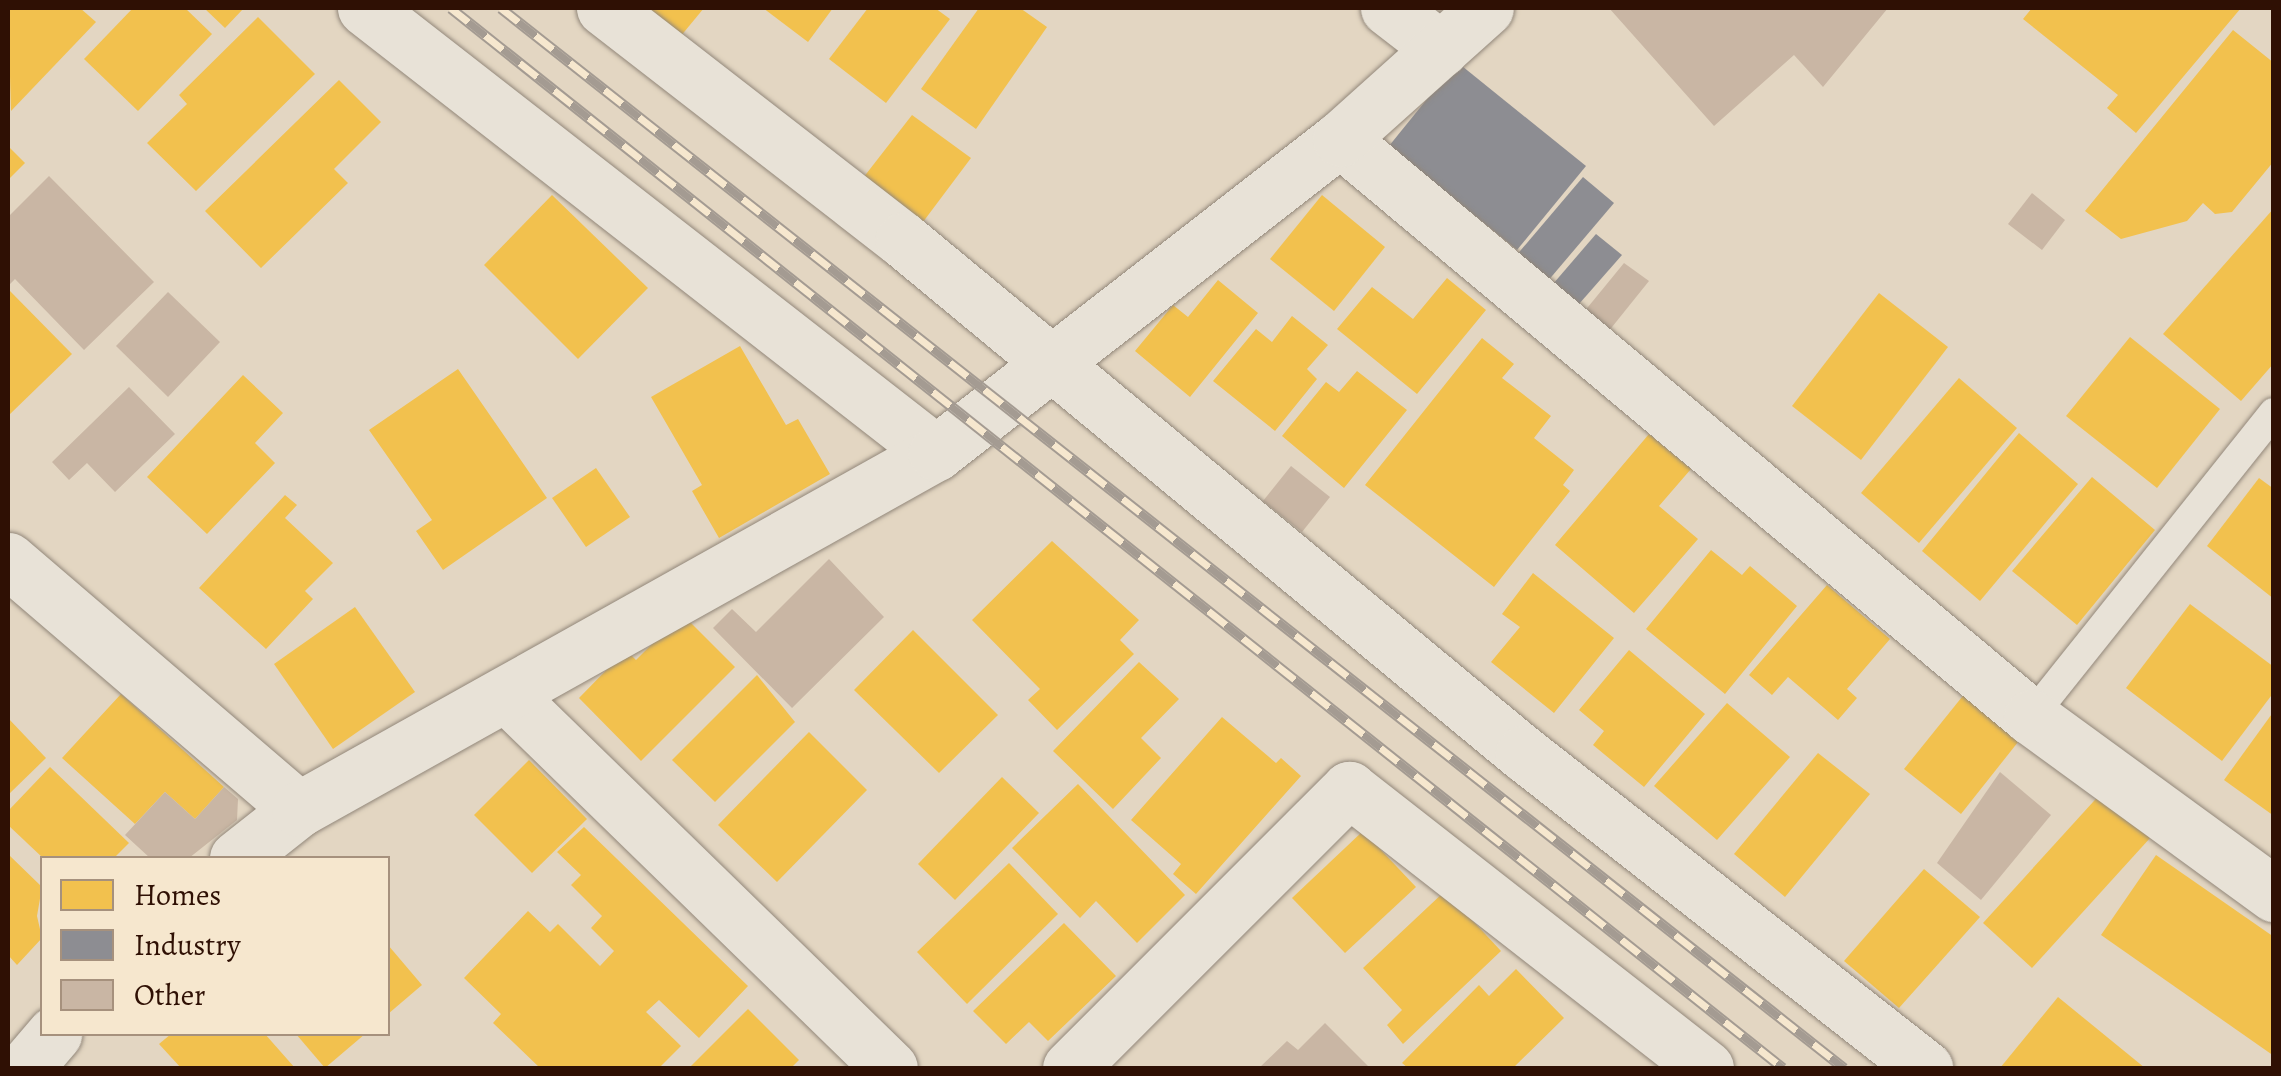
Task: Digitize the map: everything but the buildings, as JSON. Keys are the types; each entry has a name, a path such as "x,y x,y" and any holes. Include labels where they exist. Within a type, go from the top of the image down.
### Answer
{"street":[{"path":"364,8 936,453"},
{"path":"604,8 1052,361 1523,753 1925,1068"},
{"path":"1388,8 1441,49"},
{"path":"240,856 299,809 508,696 936,453 1340,139 1486,8"},
{"path":"1340,139 2031,717 2274,894"},
{"path":"8,560 299,809"},
{"path":"508,696 890,1068"},
{"path":"1070,1068 1348,789 1706,1068"},
{"path":"25,1068 52,1036"}],"lane":[{"path":"2031,717 2274,414"}],"railway":[{"path":"451,8 1783,1068"},
{"path":"501,8 1844,1068"}]}
